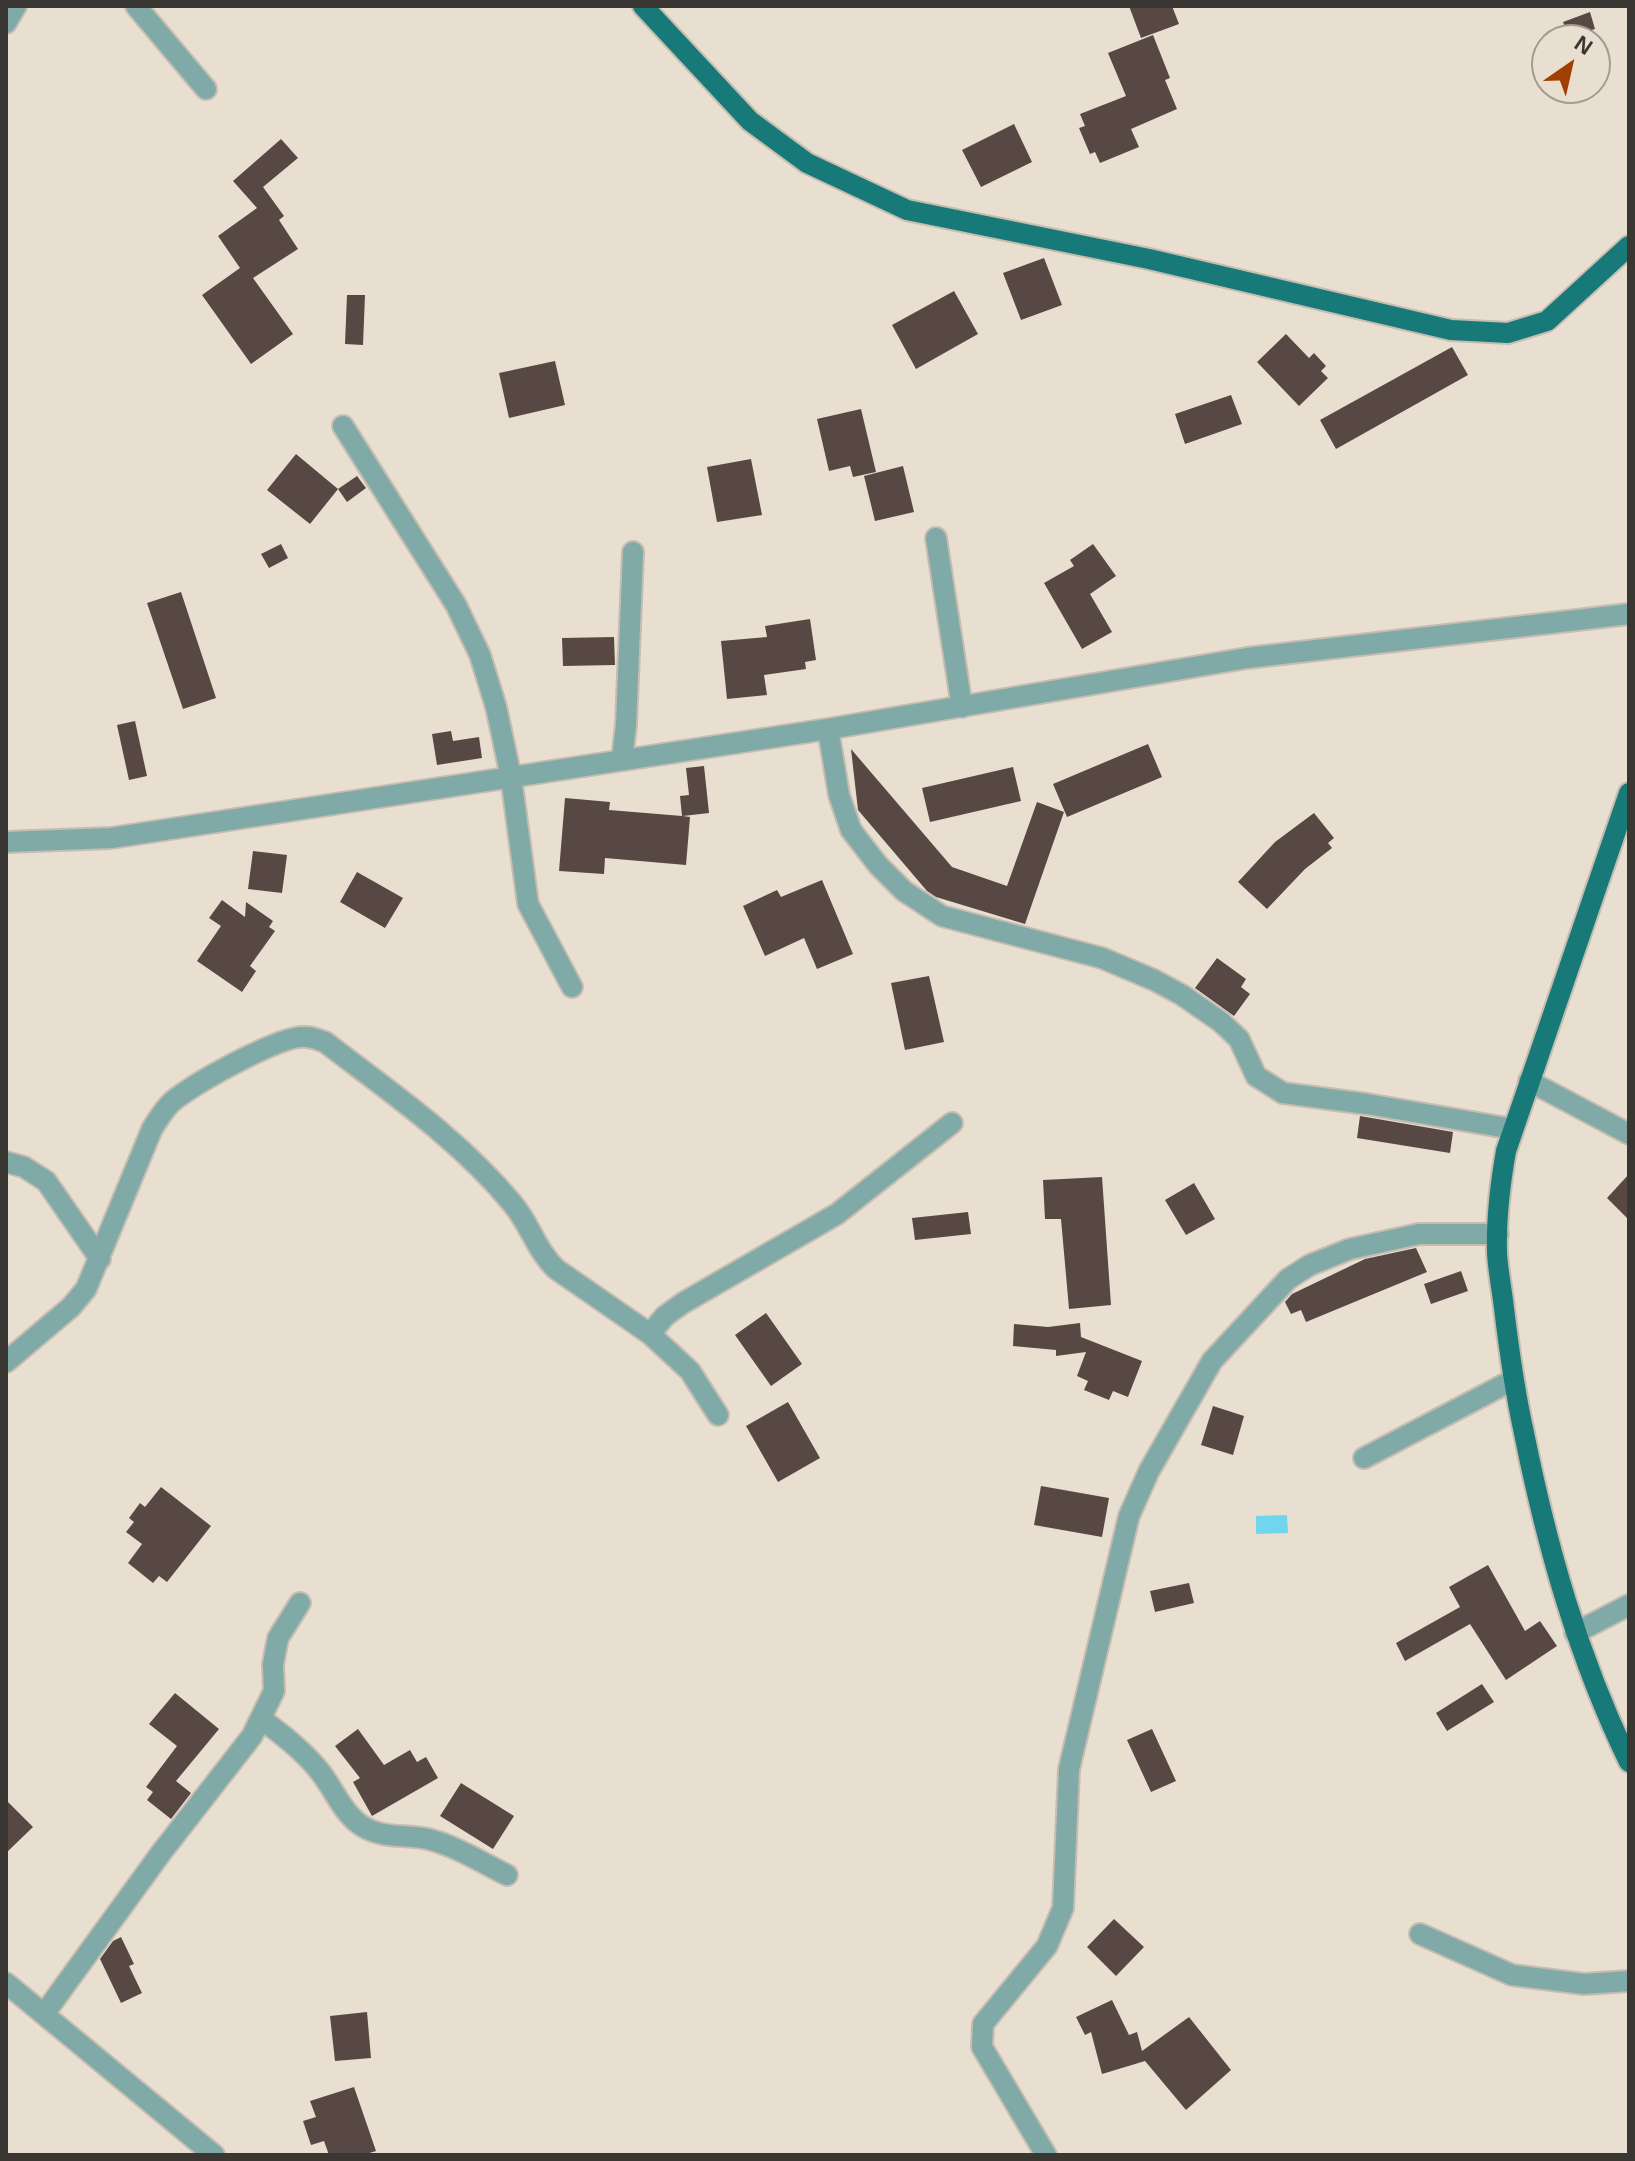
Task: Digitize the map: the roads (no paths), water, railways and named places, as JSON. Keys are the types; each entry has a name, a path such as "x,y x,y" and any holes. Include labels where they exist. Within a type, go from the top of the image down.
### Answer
{"main road":[{"path":"643,6 750,121 807,163 907,210 1149,259 1451,330 1508,333 1547,321 1629,246"},
{"path":"1629,793 1506,1151 1498,1198 1497,1255 1513,1380 1559,1584 1575,1633 1629,1762"}],"street":[{"path":"6,23 16,6"},
{"path":"136,6 206,89"},
{"path":"343,426 456,605 480,655 496,707 511,777 528,904 572,987"},
{"path":"936,538 962,707"},
{"path":"622,759 633,552"},
{"path":"6,842 111,838 828,729 1247,658 1629,614"},
{"path":"828,729 839,795 851,830 878,865 904,891 942,916 1102,958 1154,980 1221,1022 1239,1039 1256,1076 1283,1093 1513,1129"},
{"path":"6,1362 71,1307 86,1289 152,1129 164,1110 179,1096 266,1048 286,1039 305,1036 325,1042 468,1155 528,1224 544,1257 650,1334 690,1371 718,1415"},
{"path":"1529,1081 1629,1134"},
{"path":"650,1334 665,1316 683,1303 837,1214 952,1123"},
{"path":"6,1162 24,1167 46,1181 100,1259"},
{"path":"1046,2155 982,2047 983,2024 1047,1946 1063,1908 1069,1769 1129,1516 1149,1471 1212,1361 1288,1279 1310,1265 1350,1249 1419,1234 1498,1234"},
{"path":"1364,1458 1513,1380"},
{"path":"44,2014 161,1853 252,1736 274,1691 273,1664 278,1638 300,1603"},
{"path":"1575,1633 1629,1605"},
{"path":"261,1719 291,1741 318,1769 349,1815 361,1825 380,1835 426,1838 444,1844 507,1875"},
{"path":"1420,1934 1512,1975 1584,1984 1629,1981"},
{"path":"6,1983 214,2155"}],"water":[{"path":"1287,1515 1288,1533 1256,1534 1256,1516"}]}
